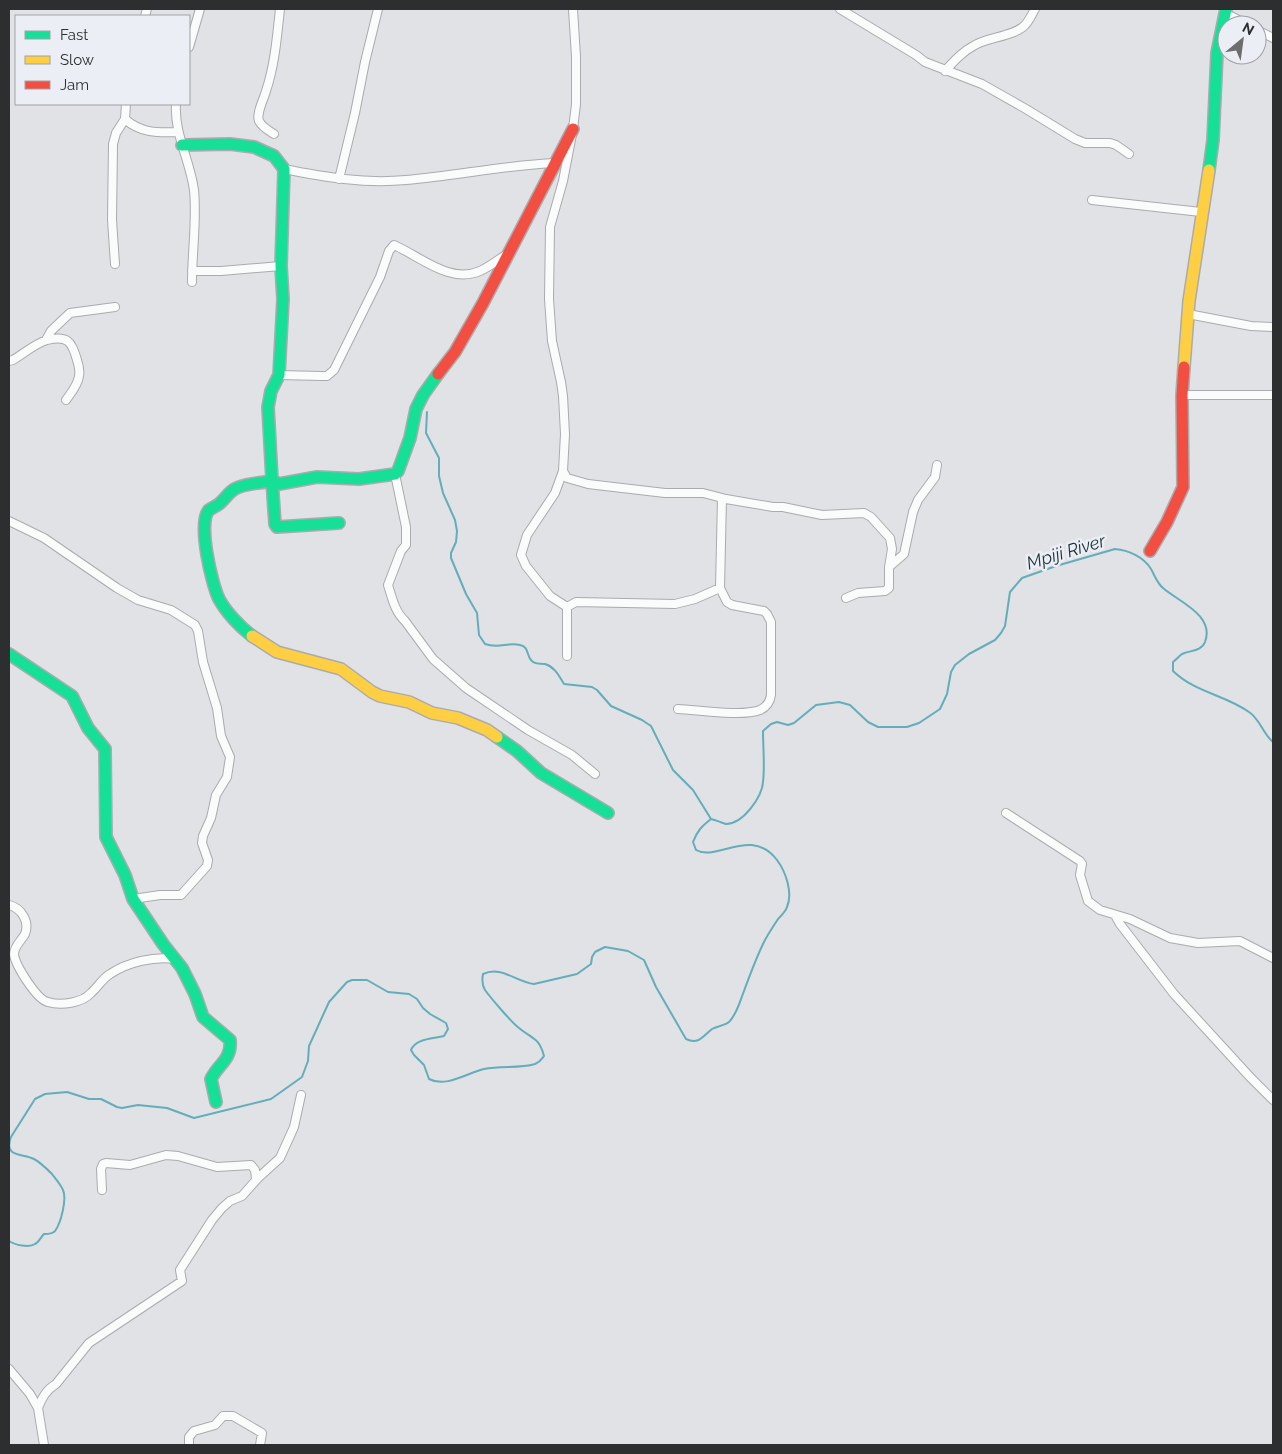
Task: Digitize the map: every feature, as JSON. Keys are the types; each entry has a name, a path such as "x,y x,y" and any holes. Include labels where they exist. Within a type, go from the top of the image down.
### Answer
{"street":[{"path":"190,44 200,9"},
{"path":"274,134 263,127 259,120 259,114 276,48 280,9"},
{"path":"339,179 355,113 364,62 378,9"},
{"path":"567,607 550,596 526,566 521,555 527,535 556,494 563,471 565,434 563,396 552,341 549,300 550,227 563,180 576,104 573,9"},
{"path":"840,9 925,62 982,84 1075,139 1085,143 1110,143 1129,154"},
{"path":"946,71 959,56 973,46 986,39 1017,31 1024,26 1035,9"},
{"path":"1150,551 1167,522 1182,487 1182,395 1188,314 1201,212 1213,140 1217,53 1226,11"},
{"path":"115,264 112,220 113,144 116,133 125,120 126,105"},
{"path":"176,105 175,118 178,132 194,188 196,215 192,282"},
{"path":"125,120 140,130 160,133 178,132"},
{"path":"573,130 484,303 455,352 423,394 416,409 410,438 395,474 406,526 406,545 388,586 400,617 406,621 433,659 466,688 528,730 572,755 595,774"},
{"path":"182,145 235,145 254,148 276,157 284,169 281,266 284,299 279,375 271,391 268,407 274,524 277,527 339,523"},
{"path":"284,169 339,179 405,180 520,165 555,163"},
{"path":"1092,200 1201,212"},
{"path":"279,375 327,376 334,370 380,277 389,251 394,245 411,252 446,272 458,274 480,271 508,254"},
{"path":"192,271 221,271 281,266"},
{"path":"46,340 51,331 70,313 115,307"},
{"path":"1188,314 1251,326 1273,327"},
{"path":"10,362 46,340 62,338 70,342 74,348 80,376 66,400"},
{"path":"1182,395 1273,395"},
{"path":"889,567 904,554 913,512 918,500 935,477 937,466"},
{"path":"563,471 567,478 588,484 665,493 703,493 822,515 864,513 871,517 890,538 892,549 889,567 889,588 885,592 858,592 846,598"},
{"path":"272,480 279,484 317,477 359,479 395,474"},
{"path":"272,480 263,484 248,484 236,488 208,511 205,517 205,535 212,581 220,600 250,635 277,652 341,669 380,696 410,702 432,714 458,718 488,730 517,751 541,773 608,813"},
{"path":"678,709 749,712 761,710 768,705 772,695 771,622 768,614 764,611 732,605 727,602 720,588 722,498"},
{"path":"9,521 44,538 116,588 138,600 171,610 195,625 198,631 203,662 217,708 221,736 230,757 227,777 216,795 211,818 203,836 202,843 208,860 208,866 181,895 160,894 132,899"},
{"path":"567,607 576,602 676,604 695,599 720,588"},
{"path":"567,607 567,656"},
{"path":"9,654 72,696 88,728 105,749 106,837 124,876 132,899 163,944 176,959 190,984 203,1017 230,1040 229,1054 223,1065 211,1079 217,1094 216,1102"},
{"path":"1006,814 1080,861 1082,864 1080,875 1088,901 1100,910 1130,919 1170,938 1198,943 1240,941 1273,958"},
{"path":"9,905 15,906 21,912 26,923 25,934 15,949 15,957 33,991 45,1002 75,1002 90,995 109,974 121,968 141,961 176,959"},
{"path":"1115,915 1174,994 1273,1100"},
{"path":"38,1408 45,1393 56,1384 89,1343 182,1282 180,1270 212,1220 228,1203 242,1196 280,1158 294,1127 301,1095"},
{"path":"102,1190 101,1168 103,1164 130,1165 166,1155 178,1156 217,1167 251,1165 256,1180"},
{"path":"9,1369 30,1394 38,1408 44,1445"},
{"path":"189,1445 189,1437 194,1431 215,1425 220,1419 228,1415 262,1433 260,1445"}],"waterway":[{"path":"427,412 426,433 439,458 439,476 443,493 455,520 457,531 451,558 466,594 477,613 479,635 485,644 495,646 515,644 523,646 532,662 551,667 564,684 592,687 611,706 651,726 673,770 693,790 711,819"},
{"name":"Mpiji River","path":"711,819 726,824 732,823 745,815 755,802 763,782 763,731 771,724 777,722 788,725 794,723 816,705 839,702 850,705 868,722 878,727 907,727 919,723 940,709 947,694 951,672 955,665 969,654 995,640 1001,633 1005,626 1010,592 1022,578 1115,549 1130,553 1144,561 1161,586 1194,610 1205,624 1207,633 1201,648 1181,655 1173,662 1173,671 1200,689 1249,712 1273,742"},
{"path":"9,1241 22,1246 35,1244 44,1234 55,1231 63,1211 63,1190 52,1174 36,1160 15,1154 10,1148 11,1137 35,1099 45,1094 67,1092 89,1099 101,1099 117,1107 138,1105 167,1108 194,1118 271,1099 302,1077 308,1061 309,1046 329,1002 347,982 352,980 367,980 388,992 409,994 417,999 430,1014 446,1023 448,1029 444,1036 421,1041 413,1046 411,1050 424,1065 429,1079 442,1082 490,1068 535,1064 544,1056 540,1045 516,1025 485,990 483,974 496,971 534,984 577,974 591,964 595,952 605,947 628,951 644,960 656,987 686,1039 690,1041 698,1040 712,1029 729,1022 736,1011 764,942 786,909 789,901 789,889 783,870 777,860 767,850 745,845 714,852 696,850 693,842 700,829 711,819"}],"traffic: fast":[{"path":"1209,170 1213,140 1217,53 1226,9"},
{"path":"182,145 230,144 254,147 274,156 284,169 281,266 283,299 279,375 271,391 268,407 272,480 279,484 317,477 359,479 395,474 398,471 410,438 416,409 423,395 438,374"},
{"path":"252,636 229,614 216,592 205,540 206,517 209,510 219,504 236,488 272,480 275,524 277,527 339,523"},
{"path":"9,654 72,696 88,728 105,749 106,837 125,875 133,899 163,944 182,968 195,994 203,1017 230,1040 227,1057 211,1079 216,1102"},
{"path":"497,737 517,751 541,773 608,813"}],"traffic: slow":[{"path":"1184,367 1189,301 1209,170"},
{"path":"252,636 277,652 341,669 380,696 409,702 432,713 458,718 487,730 497,737"}],"traffic: jam":[{"path":"438,374 455,352 483,303 573,129"},
{"path":"1150,551 1167,522 1183,487 1182,395 1184,367"}]}
